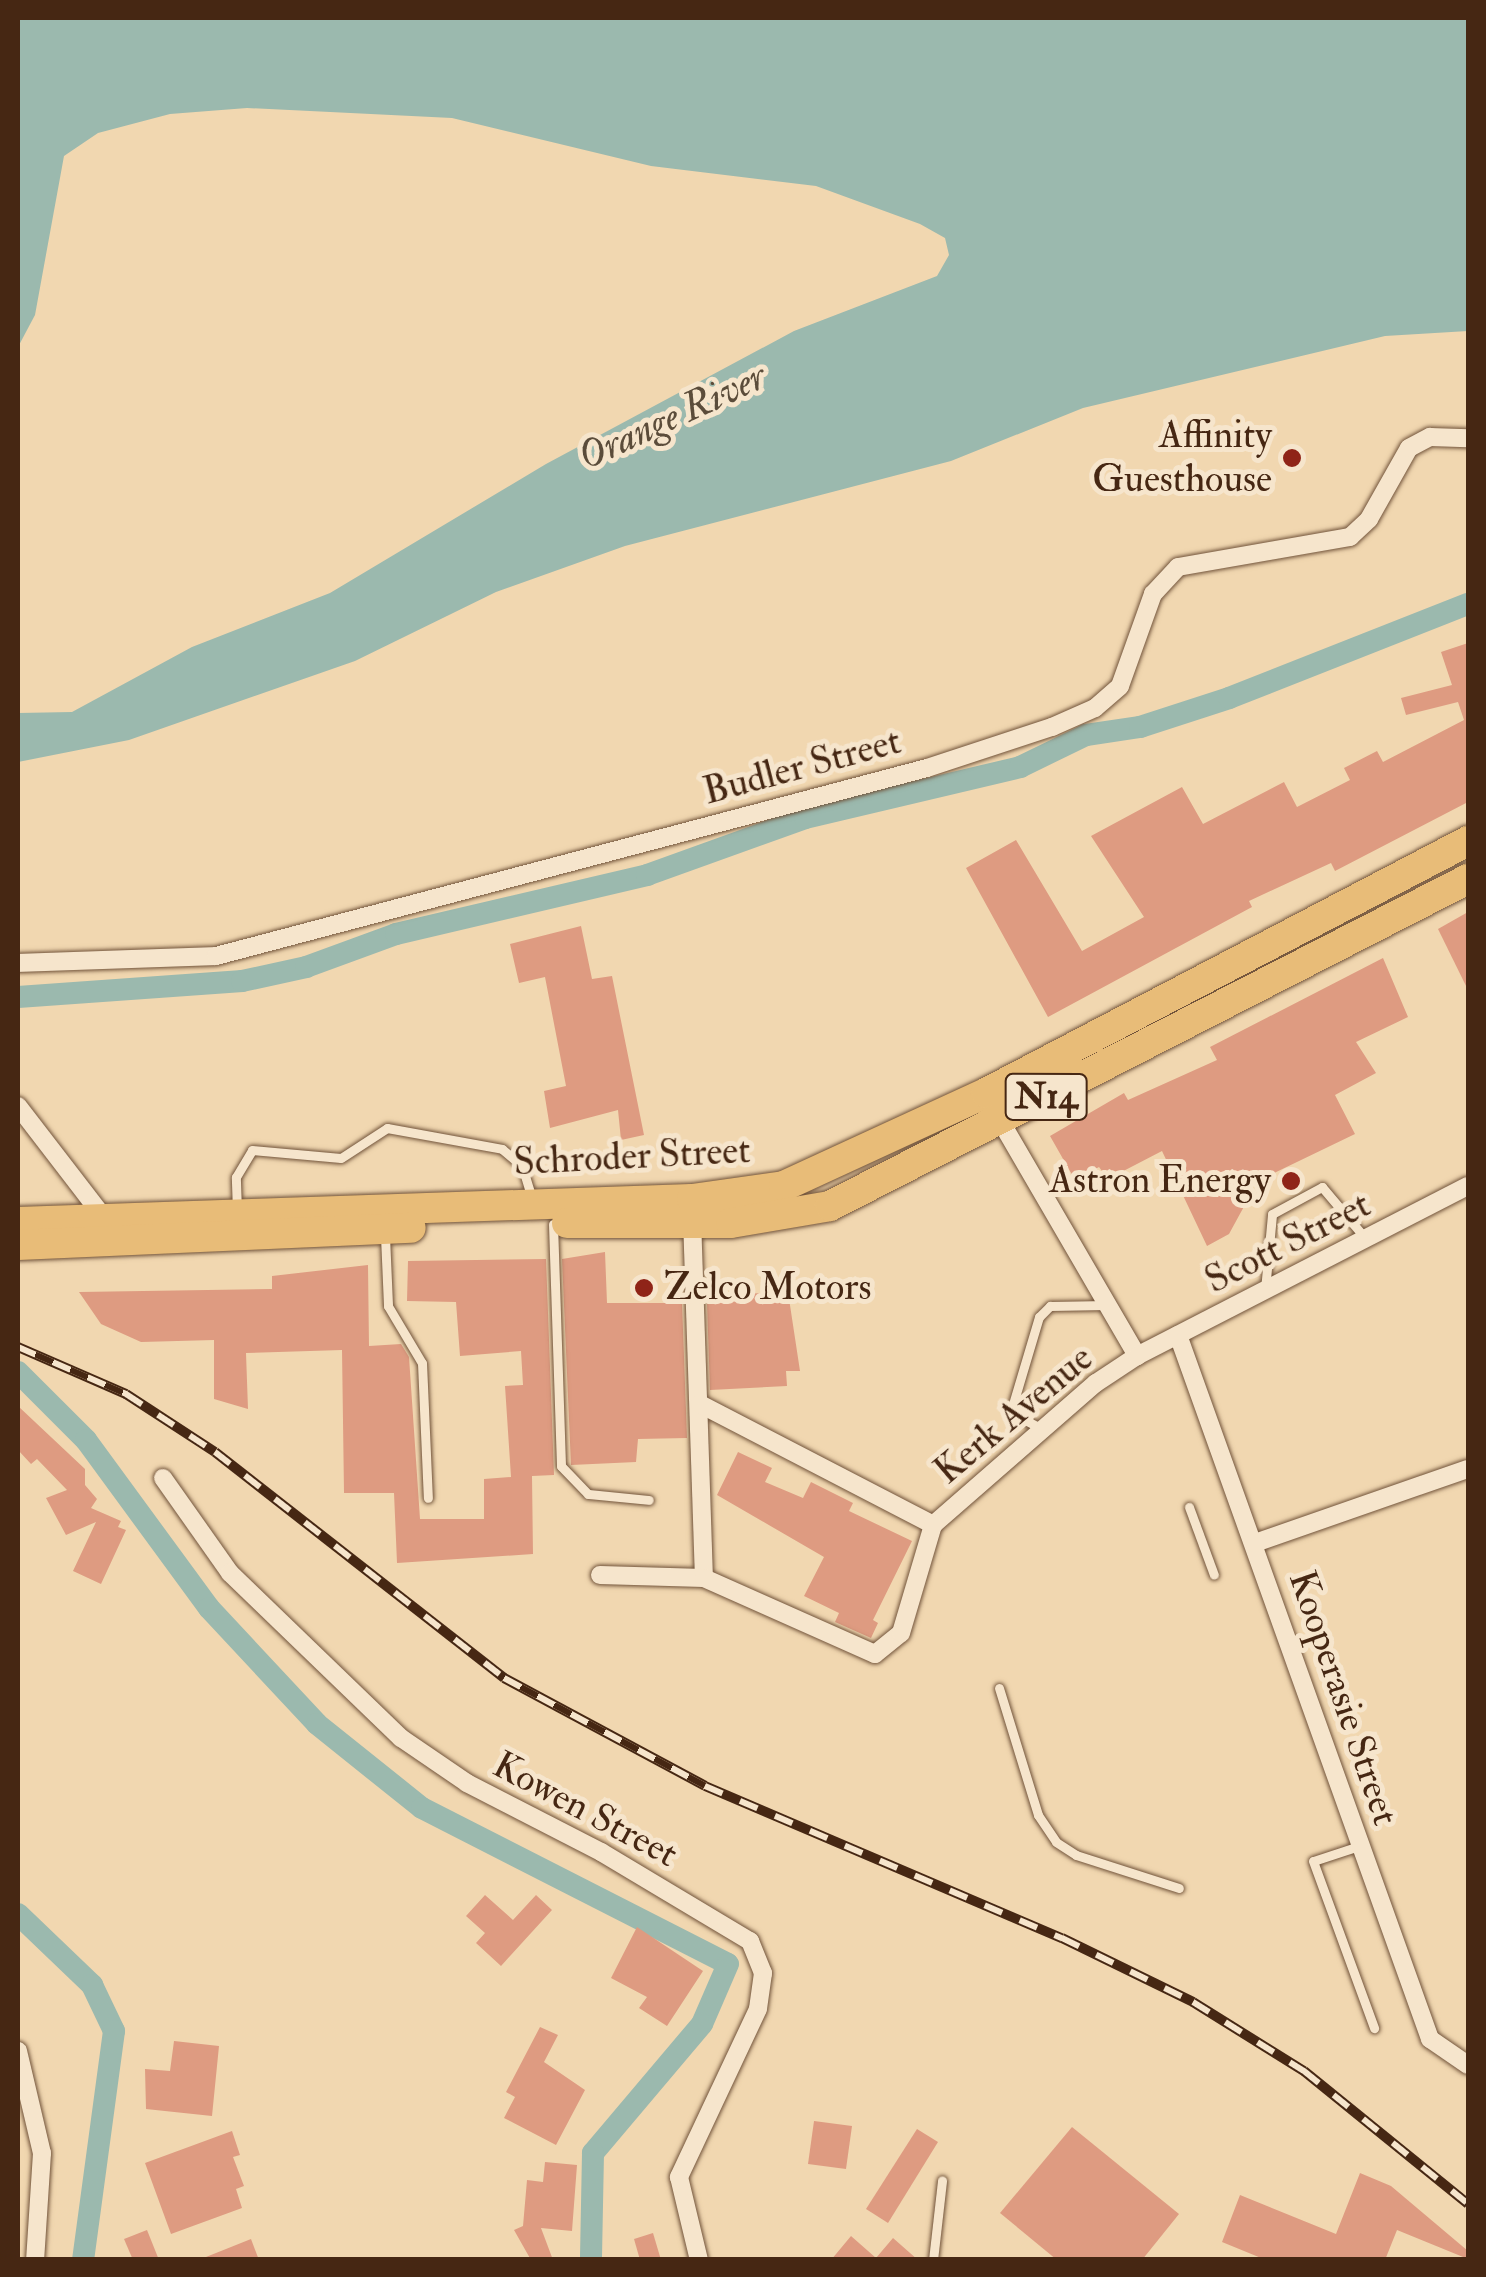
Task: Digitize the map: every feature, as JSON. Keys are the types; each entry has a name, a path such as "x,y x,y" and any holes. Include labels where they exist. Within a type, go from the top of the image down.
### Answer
{"highway":[{"name":"Schroder Street","path":"993,1107 1468,841"},
{"name":"Schroder Street","path":"18,1222 113,1232 384,1219 692,1212 800,1180 993,1107 1468,879"},
{"name":"Schroder Street","path":"18,1245 237,1214 384,1219"}],"street":[{"name":"Budler Street","path":"18,964 216,956 927,768 1052,727 1095,708 1120,686 1152,594 1178,567 1350,537 1369,520 1409,448 1430,437 1468,438"},
{"path":"18,1106 113,1232"},
{"path":"993,1107 1137,1356"},
{"name":"Scott Street","path":"1137,1356 1265,1294 1468,1186"},
{"path":"692,1212 704,1578"},
{"name":"Kooperasie Street","path":"1178,1334 1430,2039 1468,2065"},
{"name":"Kerk Avenue","path":"600,1575 704,1578 874,1654 901,1633 933,1525 1137,1356"},
{"name":"Kerk Avenue","path":"700,1404 933,1525"},
{"path":"1255,1543 1468,1469"},
{"name":"Kowen Street","path":"163,1478 230,1573 401,1738 467,1783 601,1852 750,1941 763,1973 758,2009 678,2180 699,2260"},
{"path":"18,2052 42,2153 35,2260"}],"lane":[{"path":"237,1214 236,1178 252,1150 341,1158 394,1128 502,1149 522,1166 543,1214 561,1466 588,1494 649,1500"},
{"path":"1265,1294 1274,1212 1324,1187 1366,1238"},
{"path":"384,1219 388,1306 422,1363 428,1498"},
{"path":"1045,1430 1022,1420 1012,1404 1039,1316 1050,1306 1107,1304"},
{"path":"1189,1507 1214,1575"},
{"path":"1000,1688 1038,1815 1056,1842 1076,1855 1179,1888"},
{"path":"1360,1846 1313,1861 1374,2028"},
{"path":"933,2260 942,2182"}],"water":[{"name":"Orange River","path":"18,18 1468,18 1468,331 1385,336 1083,408 951,461 625,546 496,592 355,661 129,740 18,762 18,713 72,712 192,647 330,593 546,464 794,331 937,276 949,255 945,238 920,224 816,186 651,166 452,118 247,108 170,114 98,133 64,156 35,315 18,347"}],"building":[{"path":"1468,643 1468,802 1335,871 1331,863 1249,901 1252,907 1048,1017 966,868 1016,840 1082,951 1144,917 1091,836 1182,787 1203,824 1284,782 1297,807 1350,780 1344,768 1377,751 1383,762 1464,720 1458,702 1406,715 1401,698 1452,685 1441,652"},
{"path":"1468,912 1468,990 1438,929"},
{"path":"581,926 592,979 612,976 644,1135 621,1140 618,1110 550,1128 544,1091 566,1086 545,977 519,983 510,944"},
{"path":"1383,958 1408,1017 1356,1042 1376,1073 1335,1095 1355,1134 1239,1190 1247,1201 1229,1234 1207,1246 1162,1151 1108,1179 1099,1167 1075,1180 1050,1136 1124,1093 1128,1100 1217,1060 1210,1047"},
{"path":"605,1252 607,1303 682,1303 687,1438 638,1439 636,1462 571,1465 562,1259"},
{"path":"546,1259 554,1475 532,1476 533,1554 397,1563 394,1493 344,1493 342,1350 246,1353 248,1409 214,1399 214,1340 141,1342 101,1324 79,1292 272,1289 272,1276 368,1265 369,1346 401,1344 409,1357 420,1519 484,1519 484,1479 511,1477 505,1386 523,1385 521,1351 460,1356 456,1302 407,1301 408,1261"},
{"path":"788,1292 800,1371 786,1371 787,1386 710,1390 707,1303 717,1303 716,1295"},
{"path":"18,1406 85,1469 85,1485 97,1499 91,1508 121,1521 118,1527 126,1530 101,1584 73,1571 96,1522 66,1535 46,1498 67,1490 37,1459 31,1464 18,1450"},
{"path":"738,1452 772,1468 765,1482 803,1498 811,1482 853,1503 849,1511 912,1541 873,1620 878,1623 871,1638 835,1622 839,1613 804,1596 824,1557 717,1495"},
{"path":"485,1895 513,1920 536,1895 552,1910 501,1966 476,1943 485,1933 466,1916"},
{"path":"637,1927 703,1971 667,2026 639,2008 647,1997 611,1978"},
{"path":"540,2027 558,2035 544,2062 585,2090 556,2145 504,2118 515,2097 506,2092"},
{"path":"174,2041 219,2046 212,2116 146,2109 145,2069 170,2071"},
{"path":"814,2121 852,2126 846,2169 808,2164"},
{"path":"1072,2127 1179,2214 1142,2260 1057,2260 1000,2213"},
{"path":"917,2129 938,2142 888,2223 866,2209"},
{"path":"232,2131 240,2155 233,2157 244,2186 236,2189 242,2208 171,2234 145,2163"},
{"path":"545,2162 577,2165 572,2231 541,2228 553,2260 531,2260 514,2230 523,2226 527,2180 543,2182"},
{"path":"1360,2173 1391,2186 1468,2251 1468,2259 1397,2230 1385,2260 1266,2260 1222,2242 1240,2195 1336,2234"},
{"path":"147,2230 159,2260 133,2260 124,2239"},
{"path":"653,2233 661,2260 640,2260 634,2239"},
{"path":"851,2236 876,2258 893,2238 918,2260 831,2260"},
{"path":"251,2239 259,2260 201,2259"}],"waterway":[{"path":"18,997 242,981 306,967 396,934 647,875 805,818 1020,767 1086,735 1140,727 1229,698 1468,604"},
{"path":"18,1372 86,1440 209,1608 317,1724 422,1808 728,1964 702,2024 593,2153 591,2260"},
{"path":"18,1914 92,1985 114,2031 83,2260"}],"railway":[{"path":"18,1347 126,1394 215,1452 504,1678 705,1786 1062,1938 1193,2002 1304,2071 1468,2204"}],"place":[{"name":"Affinity Guesthouse","path":"1292,458"},
{"name":"Astron Energy","path":"1291,1181"},
{"name":"Zelco Motors","path":"644,1288"}]}
